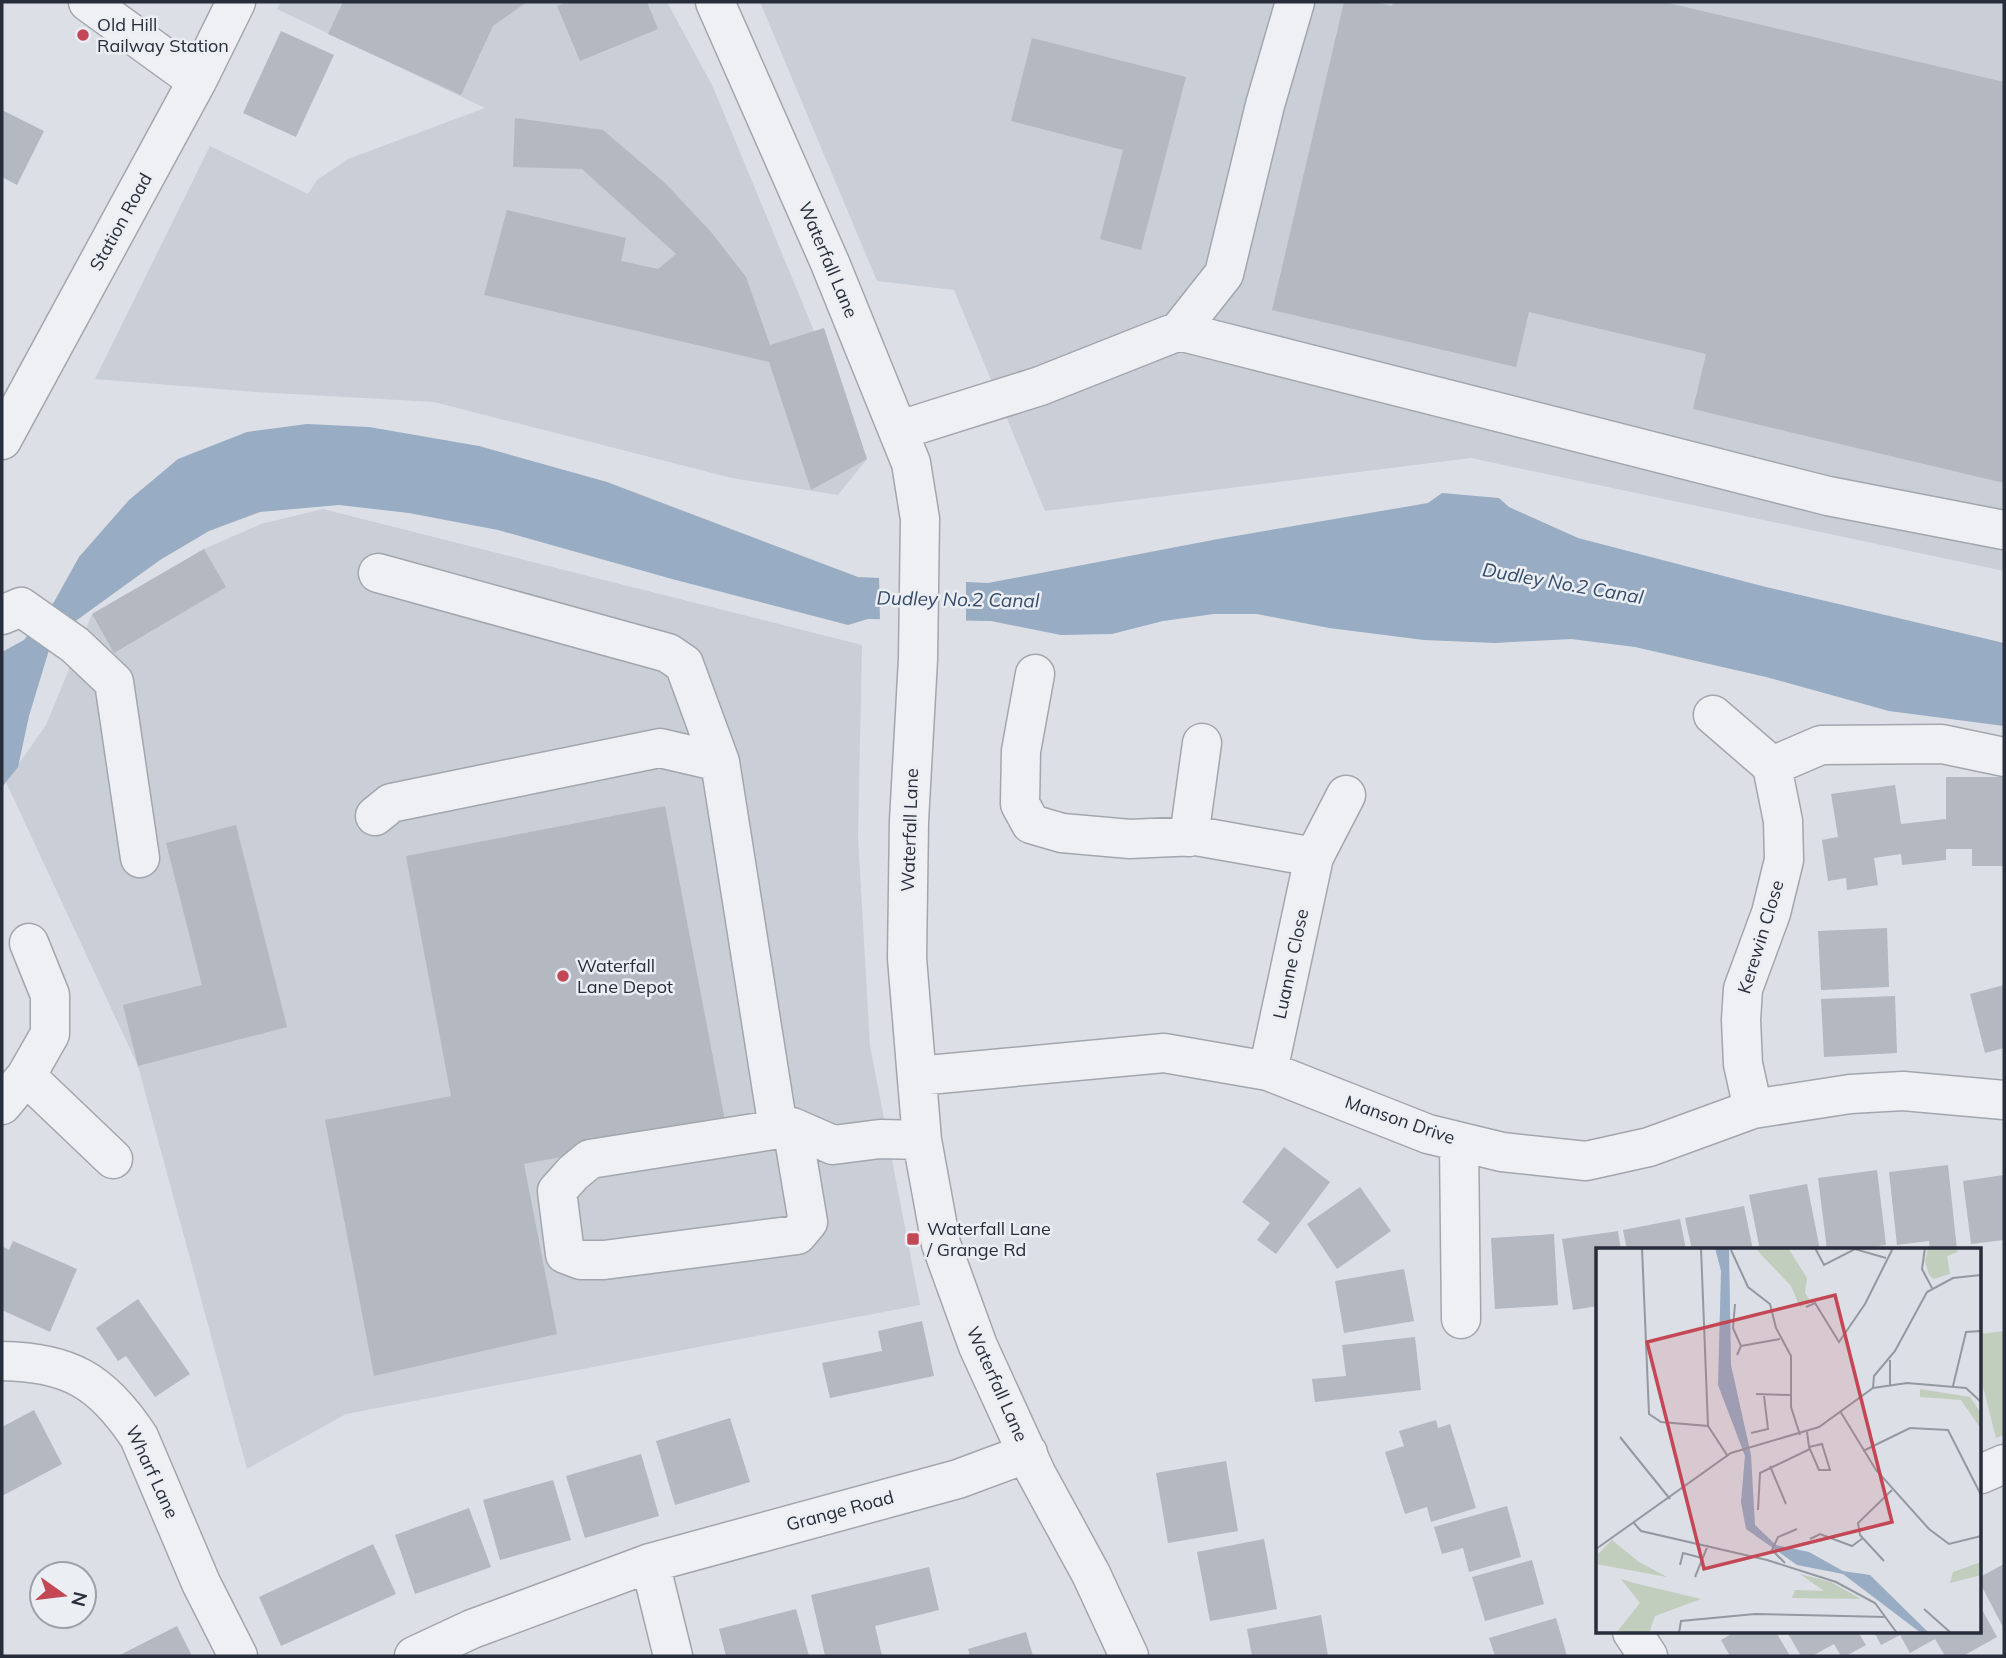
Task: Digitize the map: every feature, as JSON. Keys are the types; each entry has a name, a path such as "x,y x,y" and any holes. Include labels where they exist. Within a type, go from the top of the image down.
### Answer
{"street":[{"name":"Station Road","path":"2,440 197,81 236,2"},
{"name":"Waterfall Lane","path":"715,2 831,262 911,463 920,519 918,659 909,821 907,958 922,1140 941,1244 978,1346 1036,1473 1091,1574 1129,1656"},
{"path":"900,430 1040,386 1179,331 1224,274 1265,105 1295,2"},
{"path":"94,3 197,81"},
{"path":"1179,331 1828,496 2004,530"},
{"path":"378,573 668,653 684,664 720,762 785,1128 808,1222 797,1235 604,1260 581,1260 565,1254 557,1191 573,1173 590,1160 785,1128 833,1145 880,1139 922,1140"},
{"path":"11,611 75,645 114,682 140,858"},
{"path":"1035,674 1021,751 1020,804 1031,824 1062,833 1130,839 1189,836 1314,857"},
{"path":"1713,715 1772,766 1821,745 1942,744 2004,757"},
{"path":"1189,836 1202,743"},
{"path":"375,816 391,803 660,748 720,762"},
{"name":"Kerewin Close","path":"1753,1109 1743,1063 1743,989 1771,913 1784,860 1783,821 1772,766"},
{"name":"Luanne Close","path":"1268,1071 1314,857 1346,795"},
{"path":"2,1105 26,1076 50,1034 50,995 29,943"},
{"name":"Manson Drive","path":"917,1076 1164,1053 1268,1071 1428,1134 1459,1142 1502,1152 1586,1161 1649,1147 1753,1109 1850,1094 1903,1091 2004,1100"},
{"path":"26,1076 113,1159"},
{"path":"1459,1142 1461,1319"},
{"name":"Wharf Lane","path":"2,1361 41,1364 69,1371 109,1398 125,1416 139,1437 201,1583 238,1656"},
{"name":"Grange Road","path":"414,1656 472,1629 650,1563 958,1479 1028,1453"},
{"path":"1982,1472 2004,1464"},
{"path":"650,1563 673,1656"},
{"path":"1633,1634 1648,1656"}],"shaded area":[{"path":"281,2 667,2 713,87 867,459 838,495 732,478 434,402 95,379 210,146 308,194 317,180 348,159 485,108 277,9"},
{"path":"760,2 2004,2 2004,571 1471,458 1045,511 954,290 877,281"},
{"path":"323,509 862,645 858,837 870,1046 920,1305 346,1414 247,1469 138,1066 6,782 46,725 92,614 204,549 261,524"}],"green space":[{"path":"2004,1331 2004,1435 1996,1438 1982,1383 1982,1334"}],"water":[{"name":"Dudley No.2 Canal","path":"307,424 369,427 479,446 607,482 858,577 988,583 1218,539 1428,503 1442,493 1499,498 1509,507 1578,538 1762,586 2004,643 2004,726 1889,711 1766,677 1635,647 1571,639 1495,643 1424,640 1329,628 1257,614 1214,614 1163,621 1112,634 1061,635 991,621 868,619 848,625 498,530 409,513 339,505 260,512 209,531 160,560 77,620 49,650 29,716 18,767 2,787 2,652 24,640 54,602 79,557 129,500 178,459 247,432"}],"pier":[{"path":"879,574 966,578 966,624 880,623"}],"building":[{"path":"343,2 527,2 493,26 461,95 328,34"},
{"path":"567,2 647,2 658,29 580,61 557,6"},
{"path":"1344,2 1375,2 1392,6 1393,2 1664,2 2004,82 2004,483 1693,409 1706,354 1529,312 1516,367 1272,310"},
{"path":"281,31 334,55 296,137 243,113"},
{"path":"1032,38 1186,77 1141,250 1100,239 1123,150 1011,121"},
{"path":"2,110 44,131 17,185 2,177"},
{"path":"515,118 603,130 665,183 711,232 746,277 770,345 824,328 867,459 811,490 769,362 484,295 507,210 626,238 621,261 658,269 676,254 582,169 513,167"},
{"path":"204,549 226,587 114,653 92,614"},
{"path":"1946,777 2004,777 2004,866 1972,866 1972,849 1946,849 1946,860 1902,865 1901,854 1874,858 1878,885 1847,890 1846,878 1828,881 1822,840 1838,837 1831,794 1895,785 1901,824 1946,819"},
{"name":"Waterfall Lane Depot","path":"665,806 726,1126 524,1164 557,1334 374,1376 325,1120 451,1096 406,856"},
{"path":"236,825 287,1027 138,1066 123,1005 202,985 166,843"},
{"path":"1887,928 1889,987 1821,990 1818,931"},
{"path":"2004,985 2004,1048 1985,1053 1970,994"},
{"path":"1895,996 1897,1053 1824,1057 1821,999"},
{"path":"1284,1147 1330,1182 1276,1254 1257,1240 1270,1223 1242,1202"},
{"path":"1948,1165 1957,1248 1930,1248 1929,1241 1897,1245 1889,1172"},
{"path":"1877,1170 1886,1245 1827,1248 1818,1178"},
{"path":"2004,1175 2004,1240 1971,1244 1963,1181"},
{"path":"1807,1184 1820,1248 1760,1248 1749,1195"},
{"path":"1360,1187 1391,1231 1337,1269 1307,1224"},
{"path":"1744,1206 1753,1248 1692,1248 1685,1218"},
{"path":"1680,1219 1686,1248 1627,1248 1623,1230"},
{"path":"1618,1231 1621,1248 1596,1248 1596,1306 1573,1310 1562,1239"},
{"path":"1554,1234 1558,1305 1495,1309 1491,1238"},
{"path":"13,1241 77,1269 50,1332 2,1310 2,1246 9,1250"},
{"path":"1404,1269 1414,1321 1344,1333 1335,1281"},
{"path":"138,1299 190,1374 155,1397 126,1356 118,1361 96,1328"},
{"path":"922,1321 934,1376 830,1398 822,1363 882,1351 878,1331"},
{"path":"1415,1337 1421,1390 1315,1402 1312,1379 1346,1376 1342,1345"},
{"path":"34,1410 62,1464 2,1496 2,1427"},
{"path":"730,1418 750,1482 675,1505 656,1441"},
{"path":"1436,1420 1438,1428 1450,1424 1476,1508 1431,1522 1427,1507 1405,1514 1385,1452 1404,1446 1399,1431"},
{"path":"641,1454 659,1516 585,1538 566,1476"},
{"path":"1226,1461 1238,1531 1168,1543 1156,1473"},
{"path":"553,1480 571,1540 500,1560 483,1500"},
{"path":"1507,1506 1521,1557 1469,1572 1463,1548 1442,1554 1434,1527"},
{"path":"469,1508 491,1567 415,1594 395,1535"},
{"path":"1264,1539 1277,1609 1210,1621 1197,1552"},
{"path":"373,1544 396,1594 281,1646 259,1597"},
{"path":"1532,1560 1544,1604 1485,1621 1472,1577"},
{"path":"2004,1564 2004,1629 1982,1587 1982,1576"},
{"path":"929,1567 939,1610 875,1626 882,1656 825,1656 811,1595"},
{"path":"796,1609 809,1656 726,1656 719,1629"},
{"path":"1982,1610 1997,1637 1963,1656 1945,1656 1935,1639 1910,1653 1900,1635 1881,1645 1875,1634 1982,1634"},
{"path":"1321,1615 1328,1656 1252,1656 1247,1629"},
{"path":"1556,1618 1567,1656 1495,1656 1489,1638"},
{"path":"177,1626 192,1656 118,1656"},
{"path":"1026,1632 1033,1656 970,1656 968,1649"},
{"path":"1732,1634 1777,1634 1790,1656 1730,1656 1721,1640"},
{"path":"1788,1634 1859,1634 1866,1645 1846,1656 1841,1656 1834,1644 1812,1656 1801,1656"}],"place":[{"name":"Old Hill Railway Station","path":"83,35"},
{"name":"Waterfall Lane Depot","path":"563,976"},
{"name":"Waterfall Lane / Grange Rd","path":"913,1239"}]}
